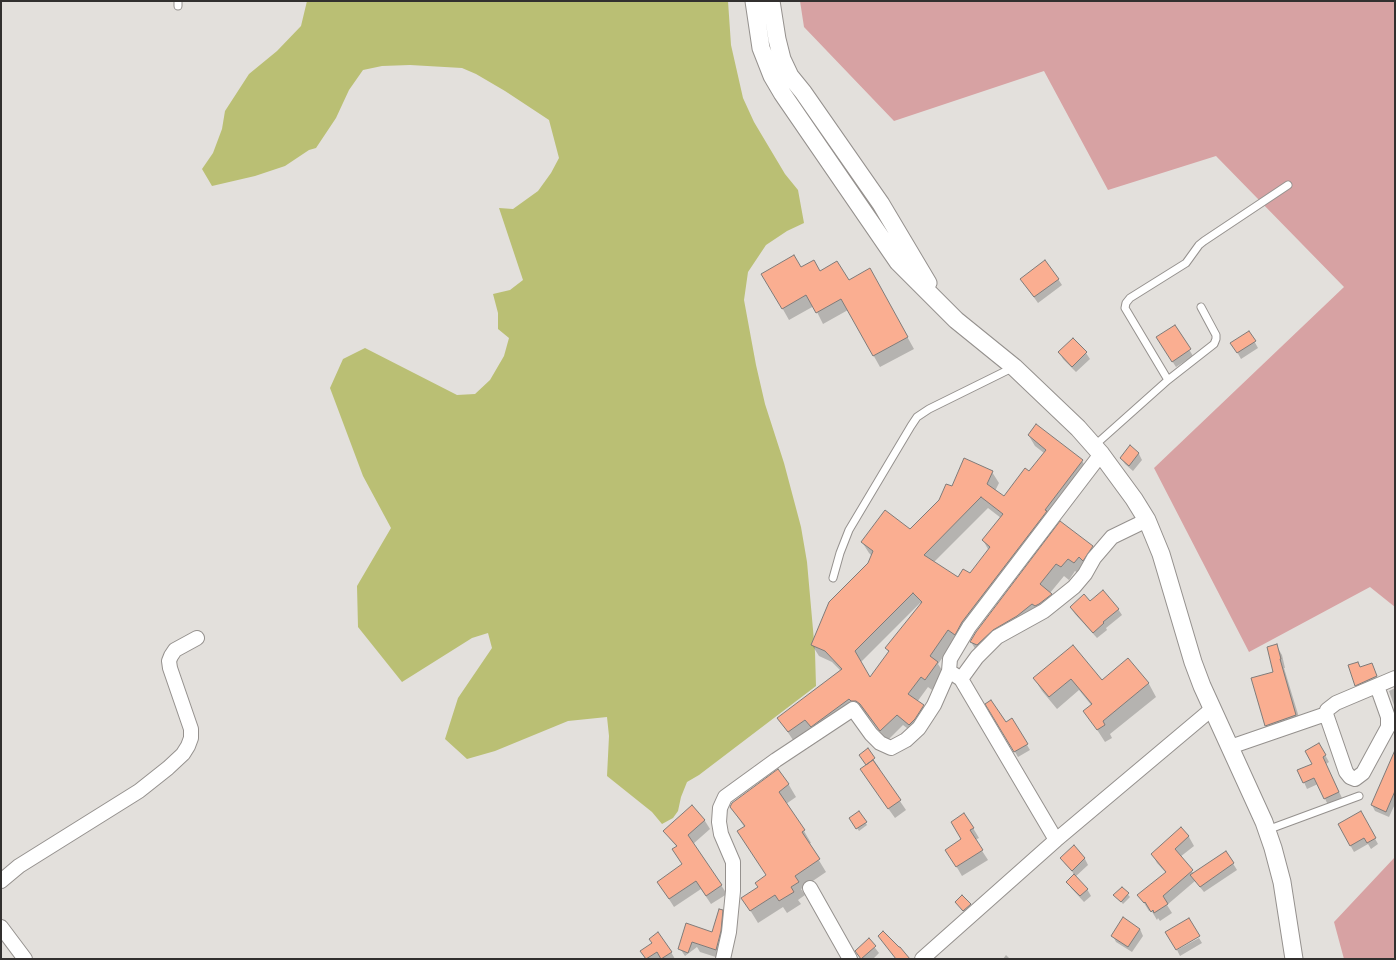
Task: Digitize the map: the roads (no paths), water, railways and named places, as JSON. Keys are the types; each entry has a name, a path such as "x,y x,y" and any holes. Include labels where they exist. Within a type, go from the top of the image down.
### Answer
{"street":[{"path":"754,1 761,48 772,76 782,93 898,262 956,320 1014,367 1078,428 1097,450 1134,499 1146,520 1161,554 1193,662 1202,686 1267,830 1282,882 1294,959"},
{"path":"771,1 782,59 790,76 803,92 881,204 942,305"},
{"path":"723,959 729,932 734,862 721,834 719,822 720,808 725,797 769,765 853,710 871,734 880,743 891,748 906,740 919,728 934,705 949,671 950,659 969,627 1097,450"},
{"path":"961,679 977,657 997,637 1044,611 1074,587 1085,574 1094,558 1112,536 1146,520"},
{"path":"1,881 19,866 140,791 183,754 191,738 191,729 170,668 169,661 175,650 197,638"},
{"path":"949,671 961,679 1056,840"},
{"path":"1377,686 1388,717 1388,727 1363,773 1355,779 1350,777 1346,772 1326,714 1327,710 1336,703 1395,678"},
{"path":"922,959 1056,840 1212,708"},
{"path":"1230,748 1326,714"},
{"path":"810,888 850,959"},
{"path":"1,927 25,959"}],"lane":[{"path":"1168,380 1125,308 1126,303 1130,298 1186,263 1204,241 1288,185"},
{"path":"1097,450 1168,380 1214,344 1216,334 1201,308"},
{"path":"833,578 840,553 849,530 911,426 918,417 929,409 1014,367"},
{"path":"1267,830 1359,796"}]}
